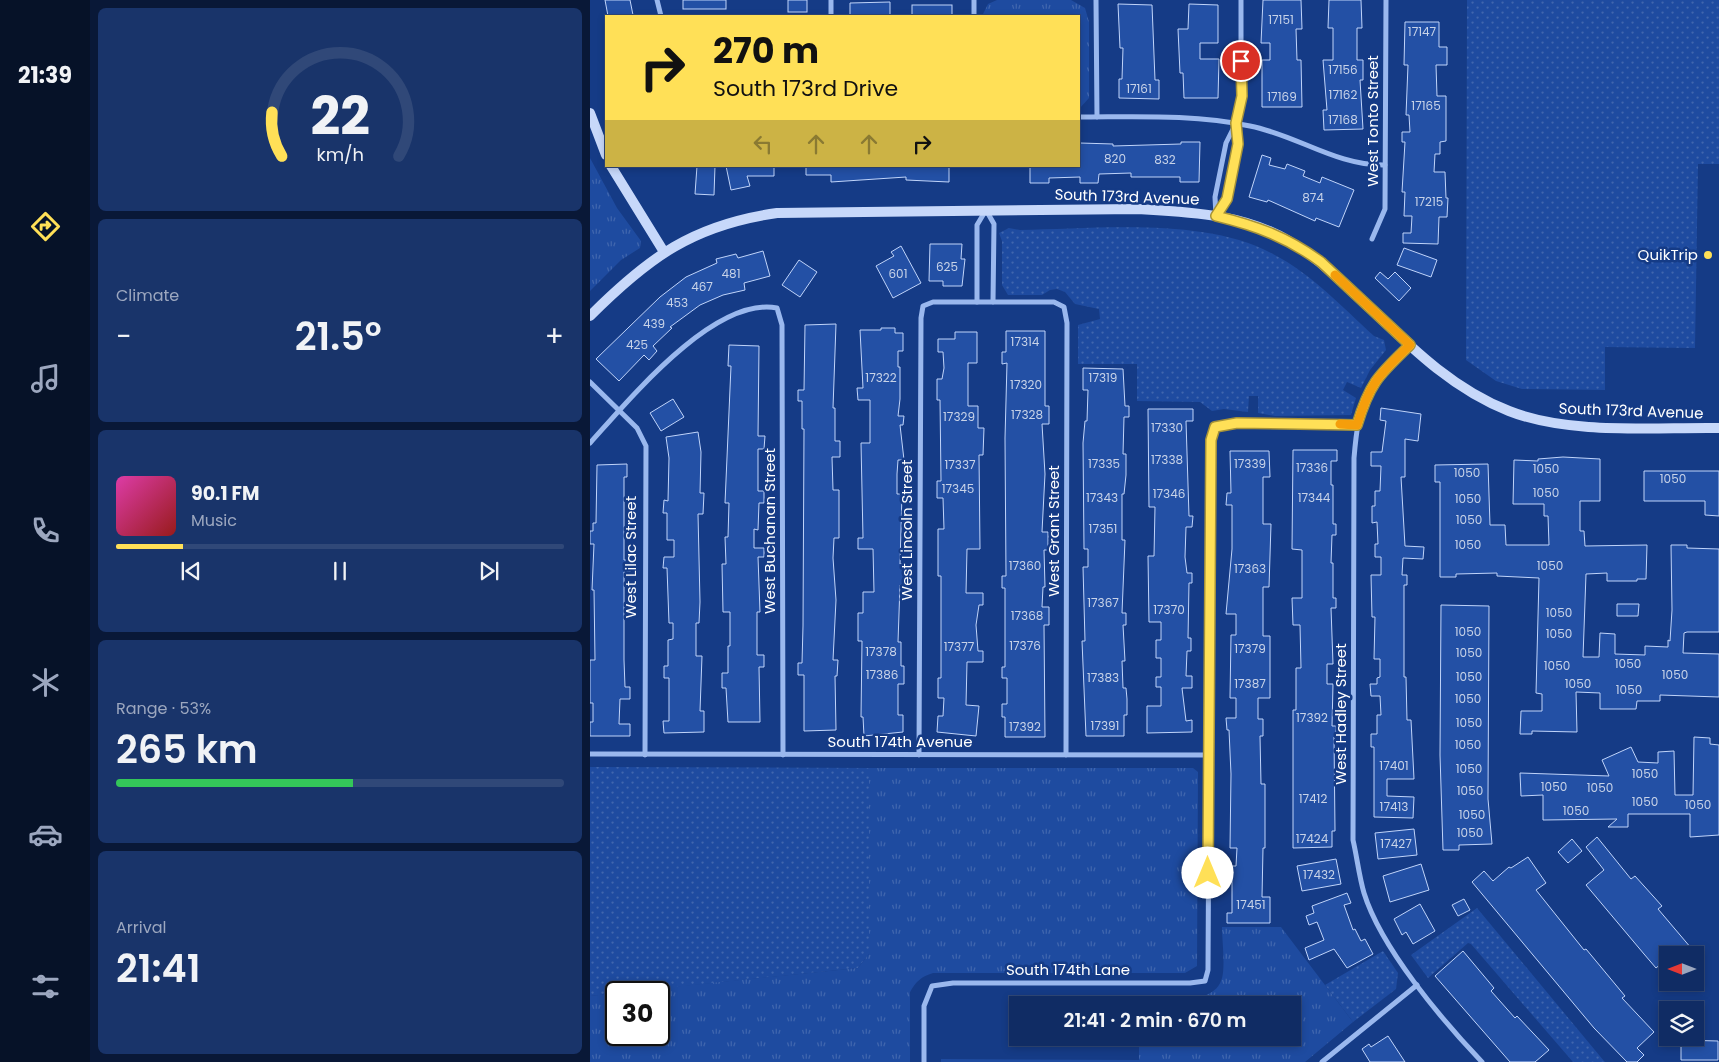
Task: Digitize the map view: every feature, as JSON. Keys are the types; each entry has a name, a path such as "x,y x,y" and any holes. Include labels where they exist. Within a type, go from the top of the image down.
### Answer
{"street":[{"path":"657,0 661,15"},
{"path":"831,0 831,15"},
{"path":"974,0 974,15"},
{"path":"1096,0 1097,117"},
{"path":"1216,216 1215,197 1226,143 1236,123 1242,96 1241,0"},
{"name":"West Tonto Street","path":"1372,239 1385,209 1386,0"},
{"path":"590,113 605,152"},
{"path":"1080,117 1198,118 1236,123 1277,134 1336,158 1368,165 1385,165"},
{"path":"1216,216 1227,199 1238,144 1236,123"},
{"path":"612,167 664,252"},
{"path":"986,210 994,224 993,302 977,302 977,224 986,210"},
{"name":"South 173rd Avenue","path":"590,316 612,294 664,252 713,227 745,217 778,213 986,210 1139,210 1216,216 1256,225 1305,250 1321,262 1438,371 1470,393 1508,411 1537,421 1568,426 1719,428"},
{"name":"West Lincoln Street","path":"919,755 920,328 923,306 933,302 977,302"},
{"name":"West Grant Street","path":"993,302 1054,302 1064,307 1067,323 1066,755"},
{"name":"West Buchanan Street","path":"619,410 688,344 712,324 736,312 765,306 777,308 782,325 783,755"},
{"name":"West Hadley Street","path":"1410,345 1380,374 1366,394 1357,425 1354,458 1353,840 1364,893 1375,920 1389,946 1417,985 1482,1062"},
{"name":"West Lilac Street","path":"590,382 637,428 646,446 645,754"},
{"path":"590,443 619,410"},
{"path":"1209,755 1211,440 1215,427 1237,423 1357,425"},
{"name":"South 174th Avenue","path":"590,754 1209,755"},
{"name":"South 174th Lane","path":"924,1062 924,1006 932,986 953,983 1190,983 1205,980 1208,970 1209,755"},
{"path":"1322,1062 1417,985"}],"green space":[{"path":"997,0 1071,0 1085,8 1089,22 1089,98 1080,108 1080,15 982,15 988,4"},
{"path":"1467,0 1719,0 1719,164 1698,164 1695,348 1605,347 1605,390 1522,389 1496,381 1466,360"},
{"path":"590,158 617,208 641,241 640,248 621,260 590,291"},
{"path":"1115,227 1182,230 1214,234 1244,242 1271,253 1299,270 1374,336 1384,340 1386,350 1370,370 1361,388 1347,382 1343,390 1356,398 1351,415 1275,416 1258,413 1258,396 1249,396 1248,412 1224,409 1212,411 1200,402 1137,401 1137,364 1078,364 1078,325 1100,319 1099,309 1075,304 1065,292 1057,289 1050,290 1042,295 1008,295 1002,285 1002,241 999,233 1009,228 1020,230"},
{"path":"590,767 869,768 869,954 858,968 670,988 670,981 605,981 605,994 590,996"},
{"path":"869,768 1193,768 1198,772 1197,966 1185,973 933,973 919,980 910,992 910,1062 590,1062 590,996 605,994 605,1046 670,1046 670,987 858,968 869,954"},
{"path":"1477,908 1605,1062 1573,1062 1471,944 1468,943 1428,978 1411,955"},
{"path":"1222,927 1281,927 1353,1022 1305,1062 941,1062 941,1059 1139,1060 1139,1046 1301,1046 1301,996 1204,996 1216,989 1221,981 1223,955"},
{"path":"1383,951 1398,973 1396,989 1353,1022 1325,985"}],"building":[{"path":"605,0 630,0 633,15 608,15"},
{"path":"683,0 726,0 726,9 683,9"},
{"path":"788,0 807,0 807,12 788,12"},
{"path":"1263,0 1301,0 1302,29 1296,29 1297,60 1301,60 1302,107 1262,107 1262,60 1270,60 1270,43 1261,43"},
{"path":"1329,0 1361,0 1362,28 1357,28 1357,60 1363,60 1363,80 1360,80 1363,129 1324,130 1323,110 1327,110 1323,60 1333,60 1333,28 1328,28"},
{"path":"890,2 890,15 850,15 850,3"},
{"path":"1118,4 1152,5 1155,80 1159,80 1159,99 1119,98 1119,79 1122,79 1123,48 1120,48"},
{"path":"1189,4 1218,5 1218,43 1200,43 1200,59 1219,59 1218,98 1184,98 1183,73 1180,73 1178,29 1188,29"},
{"path":"912,5 952,5 952,15 912,15"},
{"path":"1405,22 1439,22 1439,47 1447,47 1447,65 1436,65 1437,96 1446,96 1446,141 1440,142 1440,154 1435,154 1434,172 1445,172 1446,198 1448,198 1447,217 1439,217 1438,244 1403,243 1403,233 1411,233 1412,216 1404,216 1405,192 1402,192 1405,142 1402,142 1402,132 1410,132 1409,115 1406,115 1408,65 1404,65"},
{"path":"1181,142 1200,142 1199,182 1180,182 1180,177 1131,177 1131,173 1099,174 1098,183 1080,183 1080,177 1049,178 1049,183 1030,183 1030,167 1080,167 1080,143 1113,144 1113,146 1181,144"},
{"path":"1262,155 1271,158 1269,165 1285,169 1287,164 1305,171 1303,176 1320,183 1322,177 1354,190 1339,227 1316,218 1315,221 1268,200 1267,202 1249,197"},
{"path":"697,167 715,167 714,195 695,194"},
{"path":"726,167 774,167 774,176 747,176 750,186 731,190"},
{"path":"806,167 949,167 949,182 906,180 906,177 831,182 831,175 806,175"},
{"path":"930,244 962,244 961,259 965,259 962,286 943,286 943,281 929,281"},
{"path":"901,246 921,283 893,298 876,266 894,256 891,252"},
{"path":"1404,248 1437,260 1431,277 1397,265"},
{"path":"763,251 770,276 744,283 745,290 723,295 700,305 670,327 672,328 653,346 657,351 649,360 644,355 619,381 596,359 660,297 686,277 717,263 716,259 736,254 738,258"},
{"path":"799,260 817,272 800,297 782,285"},
{"path":"1380,272 1388,279 1395,272 1411,288 1399,301 1375,278"},
{"path":"836,324 833,408 835,408 835,441 840,441 840,457 832,457 833,490 839,490 839,538 834,538 833,558 836,600 833,660 838,660 837,676 835,676 836,730 804,731 804,675 798,675 798,663 802,663 803,626 804,429 802,429 802,401 798,401 798,390 804,390 805,325"},
{"path":"881,328 895,328 895,333 903,333 903,351 898,351 900,399 898,416 904,416 903,425 900,425 904,460 898,460 897,494 902,494 900,564 903,564 904,585 900,585 898,642 901,642 901,666 904,666 904,684 898,684 898,715 903,715 903,732 864,736 863,717 861,717 862,641 858,641 858,613 863,613 863,592 874,592 873,549 858,549 858,538 863,538 861,443 870,443 870,400 858,400 857,388 863,388 860,330 881,330"},
{"path":"1006,331 1045,331 1045,406 1049,406 1049,424 1042,424 1045,474 1042,532 1048,532 1048,550 1044,550 1045,587 1043,587 1042,607 1049,607 1049,625 1044,625 1045,737 1005,737 1005,717 1002,717 1002,704 1007,704 1007,678 1002,678 1002,667 1005,667 1005,588 1002,588 1002,576 1006,576 1005,438 1007,363 1002,364 1002,352 1006,352"},
{"path":"955,332 977,332 977,363 968,363 968,406 978,406 978,428 984,428 983,455 979,455 980,549 967,549 966,593 983,593 983,605 979,605 976,625 978,651 983,651 983,662 967,662 966,705 979,706 976,736 937,732 938,716 943,716 944,698 938,698 938,678 941,678 941,576 938,576 938,529 944,529 943,498 937,498 937,481 941,481 940,400 937,400 937,379 942,379 944,368 943,352 938,352 938,339 955,339"},
{"path":"729,345 759,346 758,436 765,436 764,449 758,449 758,491 764,491 764,503 759,503 758,530 754,529 754,548 764,548 764,557 758,557 760,612 757,612 757,655 764,655 764,667 759,667 760,722 728,722 726,688 722,688 722,673 728,673 728,646 730,646 730,612 723,612 722,564 726,564 725,537 728,537 729,503 725,503 731,366 728,366"},
{"path":"1083,368 1123,369 1125,406 1129,406 1129,417 1124,417 1123,454 1126,454 1126,475 1124,494 1122,494 1122,540 1125,540 1122,613 1126,613 1126,625 1123,625 1125,661 1122,661 1123,688 1126,688 1127,699 1127,715 1124,715 1124,736 1086,736 1082,641 1085,641 1083,567 1088,567 1088,549 1084,549 1083,443 1085,421 1087,421 1088,390 1083,390"},
{"path":"673,399 684,417 661,431 650,413"},
{"path":"1381,408 1421,414 1418,441 1405,439 1405,477 1401,477 1405,546 1424,547 1423,559 1403,558 1402,575 1407,575 1407,585 1404,585 1404,677 1406,677 1407,720 1411,720 1414,779 1387,779 1387,796 1414,797 1413,818 1374,817 1374,747 1371,747 1371,734 1377,734 1377,715 1381,715 1380,696 1371,696 1370,684 1377,684 1377,678 1380,677 1380,659 1374,659 1375,617 1372,617 1371,575 1381,575 1381,557 1375,557 1375,544 1378,544 1377,522 1372,523 1372,506 1375,506 1375,491 1380,491 1381,466 1371,466 1371,452 1382,452 1386,421 1380,420"},
{"path":"1148,409 1193,409 1193,421 1186,421 1189,516 1193,516 1192,527 1186,527 1185,557 1187,573 1192,573 1192,583 1189,583 1188,638 1191,638 1191,651 1187,651 1186,676 1192,676 1192,688 1182,688 1186,721 1192,720 1192,732 1147,733 1147,706 1161,706 1161,687 1156,687 1156,677 1161,677 1161,658 1156,658 1156,640 1161,640 1161,622 1149,622 1148,556 1154,556 1155,507 1149,507"},
{"path":"698,432 701,452 700,493 704,493 703,514 698,514 700,602 699,623 696,623 696,656 702,656 700,711 704,711 704,732 664,733 663,721 669,721 669,678 664,678 664,666 668,666 668,640 673,639 673,623 669,623 667,568 663,568 664,557 674,557 674,540 667,540 667,513 663,513 664,500 668,501 669,458 666,437"},
{"path":"1293,450 1337,450 1337,461 1331,461 1333,524 1336,524 1336,535 1332,535 1331,563 1333,563 1333,598 1336,598 1336,608 1331,608 1333,664 1327,664 1327,684 1333,684 1332,726 1336,726 1336,737 1334,737 1335,831 1332,831 1332,847 1293,848 1293,710 1296,710 1296,668 1301,668 1300,625 1293,625 1292,598 1302,598 1302,550 1292,549"},
{"path":"1230,451 1269,451 1270,477 1263,477 1263,524 1271,524 1269,587 1263,587 1263,636 1270,636 1270,698 1258,698 1258,719 1263,719 1263,736 1260,736 1261,784 1265,784 1265,848 1263,848 1262,897 1270,897 1270,923 1227,923 1227,913 1232,913 1232,878 1226,878 1226,866 1236,866 1237,848 1230,848 1231,774 1229,730 1227,730 1226,718 1236,718 1236,698 1230,698 1231,635 1236,635 1236,614 1226,614 1232,549 1232,505 1226,505 1227,493 1231,493"},
{"path":"1563,457 1600,459 1600,501 1580,501 1580,531 1584,531 1585,546 1647,545 1646,579 1637,579 1637,581 1607,581 1607,573 1586,574 1583,657 1599,657 1600,633 1615,634 1615,654 1645,655 1645,646 1668,647 1672,610 1671,545 1687,545 1687,548 1719,549 1719,632 1684,633 1683,653 1719,654 1719,697 1660,695 1660,701 1637,701 1636,709 1600,709 1600,693 1576,692 1577,732 1532,731 1532,734 1520,734 1521,711 1542,711 1542,694 1536,693 1539,578 1497,576 1497,573 1456,574 1456,577 1440,577 1440,482 1435,482 1435,465 1488,464 1490,525 1505,525 1506,545 1549,545 1548,516 1544,516 1544,504 1513,504 1514,460 1538,461 1538,459"},
{"path":"627,464 627,477 624,477 624,560 630,560 630,572 624,572 624,660 625,687 630,687 630,699 620,699 619,724 630,724 630,736 590,736 590,722 593,722 593,703 590,703 590,660 595,660 594,590 592,590 594,544 590,544 590,531 593,531 593,523 596,523 597,465"},
{"path":"1644,471 1719,471 1719,516 1705,515 1705,501 1644,501"},
{"path":"1617,604 1639,604 1638,616 1617,616"},
{"path":"1441,605 1489,606 1488,799 1492,844 1459,845 1459,850 1443,850 1440,755"},
{"path":"1694,737 1710,738 1710,744 1719,745 1719,835 1690,837 1690,814 1628,814 1628,827 1608,827 1617,819 1543,820 1543,795 1521,796 1520,773 1609,776 1602,760 1631,747 1638,762 1658,763 1658,752 1674,751 1675,795 1693,795"},
{"path":"1414,829 1417,855 1378,859 1375,833"},
{"path":"1597,837 1631,879 1635,876 1662,906 1658,909 1689,946 1659,946 1659,966 1656,968 1586,885 1604,870 1586,847"},
{"path":"1572,839 1582,851 1568,863 1558,852"},
{"path":"1528,857 1546,883 1536,890 1584,950 1586,949 1625,996 1622,998 1654,1032 1637,1048 1644,1055 1637,1062 1627,1062 1594,1028 1472,882 1484,871 1493,881 1509,867 1511,868"},
{"path":"1336,859 1341,884 1302,891 1297,866"},
{"path":"1421,864 1429,890 1390,902 1383,876"},
{"path":"1347,893 1351,903 1344,905 1353,930 1355,929 1361,941 1365,939 1373,954 1347,968 1334,949 1309,960 1305,948 1324,940 1317,922 1309,925 1306,916 1314,913 1312,906"},
{"path":"1464,899 1470,910 1458,916 1452,905"},
{"path":"1420,904 1435,931 1413,944 1406,932 1402,935 1394,919"},
{"path":"1463,951 1494,988 1491,991 1515,1018 1517,1016 1549,1050 1535,1062 1510,1062 1435,976"},
{"path":"1388,1036 1405,1062 1370,1062 1362,1049 1369,1044 1371,1047"},
{"path":"1704,1041 1718,1041 1718,1060 1681,1060 1681,1046 1704,1046"}],"slow traffic":[{"path":"1335,275 1410,345 1380,374 1366,394 1357,425 1340,424"}],"place":[{"name":"QuikTrip","path":"1708,255"}],"route":[{"path":"1208,873 1211,440 1215,427 1237,423 1357,425 1366,394 1380,374 1410,345 1321,262 1305,250 1256,225 1216,216 1227,199 1238,144 1236,123 1242,96 1241,61"}]}
